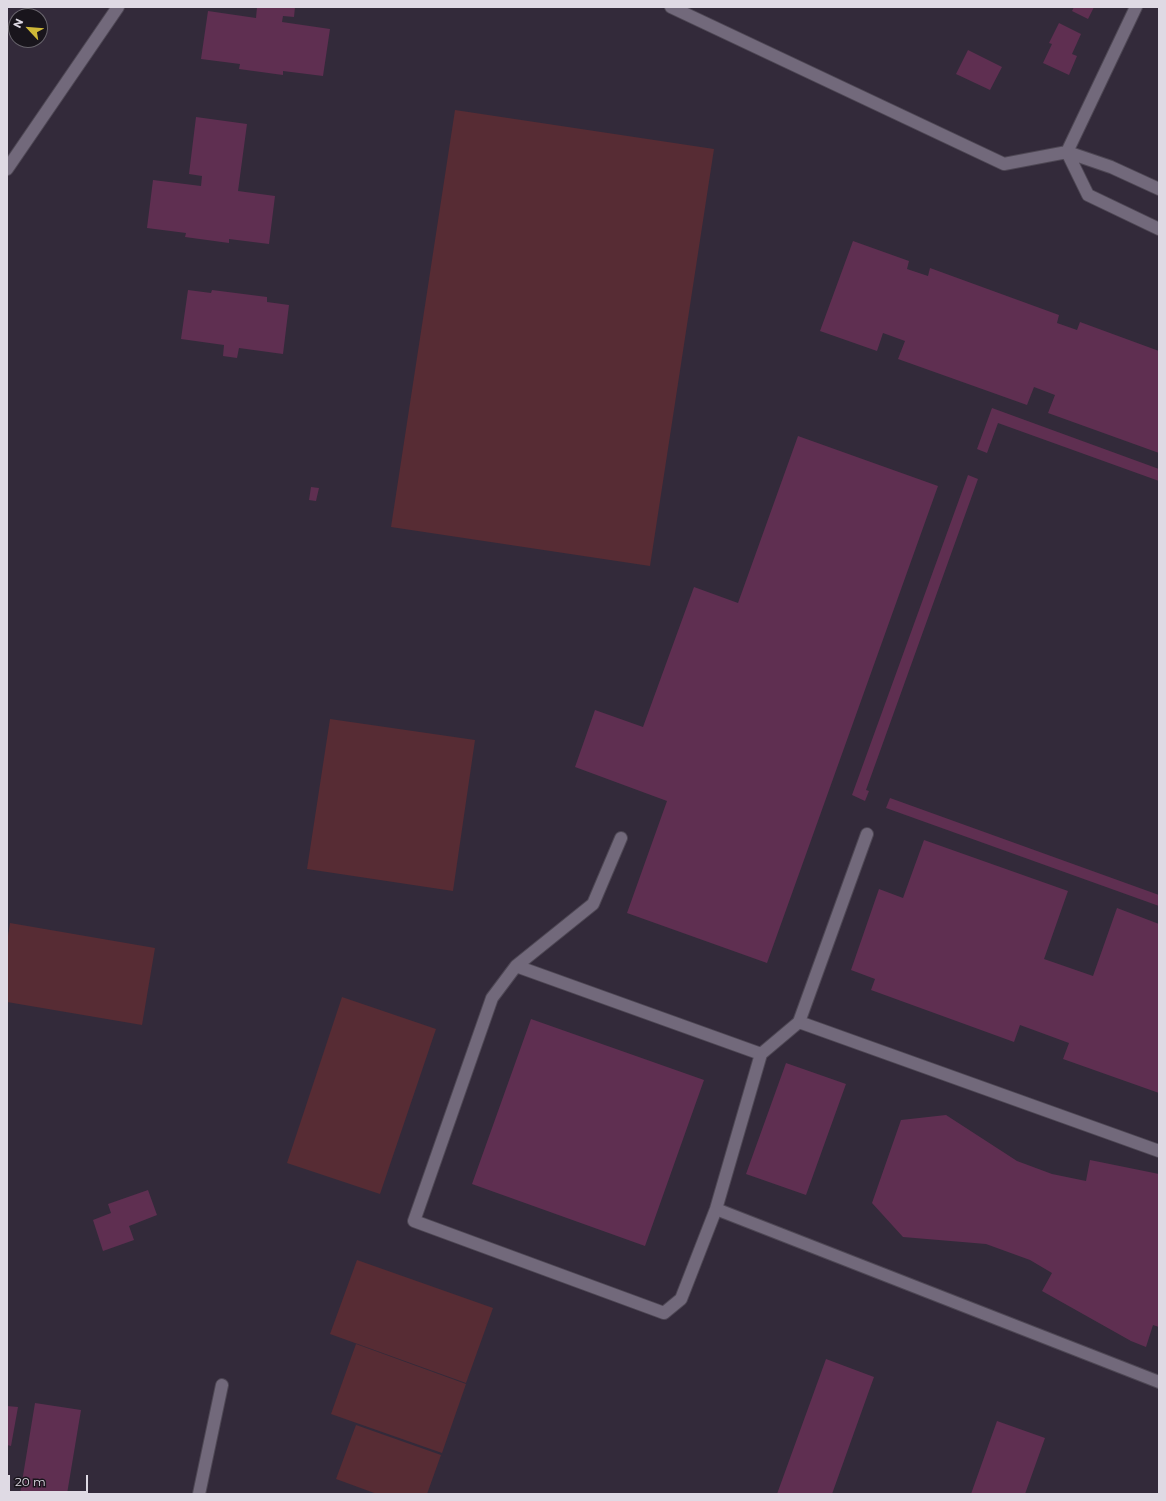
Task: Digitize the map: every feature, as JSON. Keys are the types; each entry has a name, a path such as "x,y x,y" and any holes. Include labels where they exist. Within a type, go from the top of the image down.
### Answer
{"street":[{"path":"7,169 118,7"},
{"path":"671,7 1004,164 1067,152 1111,167 1159,190"},
{"path":"1067,152 1136,7"},
{"path":"1067,152 1088,195 1159,229"},
{"path":"621,838 592,904 516,966 492,998 414,1220 664,1312 681,1299 716,1209 762,1054 799,1022 867,834"},
{"path":"516,966 762,1054"},
{"path":"799,1022 1159,1151"},
{"path":"716,1209 1159,1382"},
{"path":"199,1494 222,1385"}],"shaded area":[{"path":"455,110 714,149 650,566 391,527"},
{"path":"330,719 475,740 453,891 307,869"},
{"path":"10,923 155,948 142,1025 7,1002 7,942"},
{"path":"342,997 436,1029 380,1194 287,1163"},
{"path":"357,1260 493,1308 466,1383 330,1334"},
{"path":"356,1344 466,1384 442,1453 331,1414"},
{"path":"356,1425 441,1455 427,1494 377,1494 336,1479"}],"building":[{"path":"257,7 295,7 294,17 283,16 282,22 330,29 323,76 283,71 283,75 239,69 240,64 201,59 208,11 256,18"},
{"path":"1074,7 1094,7 1088,19 1072,11"},
{"path":"1059,23 1081,34 1072,54 1077,56 1069,75 1043,63 1052,44 1049,43"},
{"path":"968,50 1002,67 990,90 956,74"},
{"path":"196,117 247,124 238,191 275,196 269,244 229,239 229,243 185,237 186,233 147,228 153,180 201,186 202,176 189,174"},
{"path":"853,241 909,261 907,269 928,276 930,268 1059,315 1057,323 1077,330 1080,322 1159,351 1159,453 1048,413 1055,395 1034,387 1027,405 898,359 905,341 883,333 877,351 820,331"},
{"path":"188,290 211,293 212,290 267,297 267,302 289,305 283,354 239,348 237,358 223,356 224,345 181,339"},
{"path":"992,408 1159,469 1159,481 998,423 987,453 977,449"},
{"path":"798,436 938,486 767,963 627,913 667,801 575,767 595,710 643,727 694,587 738,603"},
{"path":"968,475 978,479 866,790 869,791 865,801 852,795"},
{"path":"311,487 319,488 316,501 309,500"},
{"path":"890,798 1159,895 1159,906 886,808"},
{"path":"924,840 1068,891 1044,959 1093,976 1117,908 1159,924 1159,1093 1063,1059 1069,1043 1020,1025 1014,1042 871,990 875,979 851,970 879,889 903,898"},
{"path":"531,1019 704,1080 645,1246 472,1184"},
{"path":"786,1063 846,1084 806,1195 746,1174"},
{"path":"946,1115 1017,1161 1052,1174 1086,1181 1090,1160 1159,1174 1159,1327 1153,1325 1146,1347 1131,1341 1042,1291 1052,1273 1030,1260 986,1244 903,1237 872,1203 901,1120"},
{"path":"148,1190 157,1215 129,1226 134,1240 103,1251 93,1220 111,1213 108,1204"},
{"path":"826,1359 874,1377 832,1494 777,1494"},
{"path":"35,1403 81,1410 67,1494 20,1494"},
{"path":"7,1406 18,1407 11,1446 7,1445"},
{"path":"997,1421 1045,1438 1025,1494 971,1494"}]}
